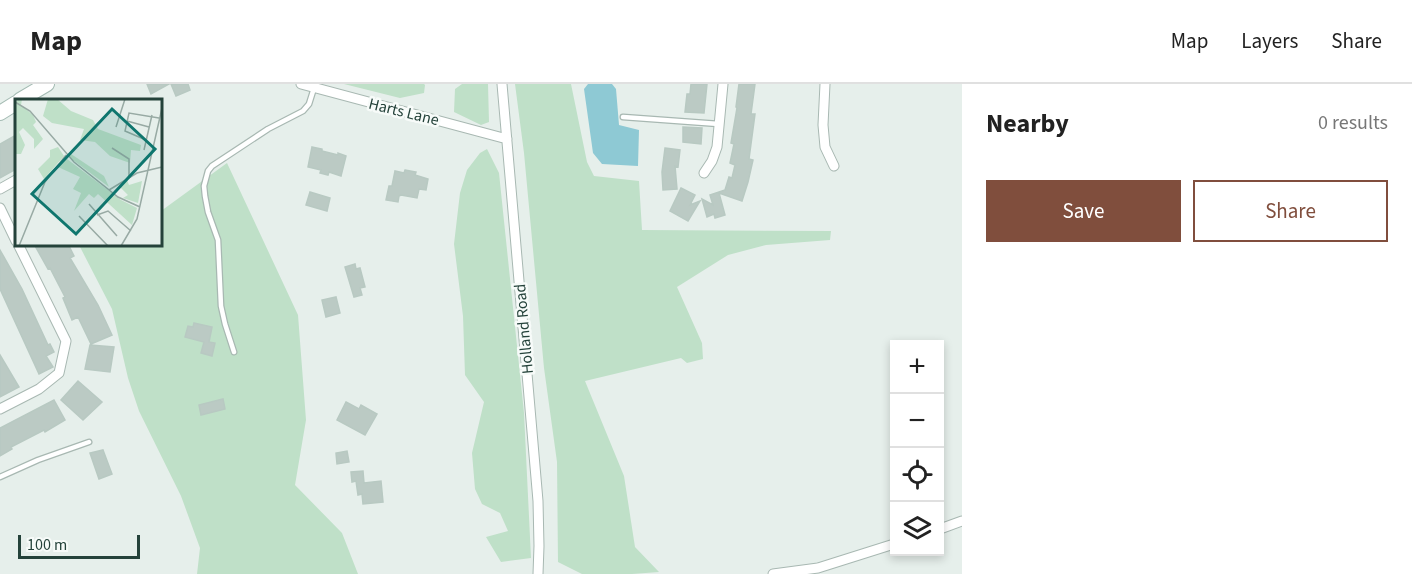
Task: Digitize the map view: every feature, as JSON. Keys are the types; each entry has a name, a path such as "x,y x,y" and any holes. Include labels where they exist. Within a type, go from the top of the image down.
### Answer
{"main road":[{"path":"23,99 47,84"},
{"path":"0,112 15,104"}],"street":[{"name":"Harts Lane","path":"301,84 507,139"},
{"name":"Holland Road","path":"502,84 538,501 538,574"},
{"path":"704,173 717,147 723,84"},
{"path":"825,84 823,124 825,147 834,166"},
{"path":"0,189 15,181"},
{"path":"0,208 15,239"},
{"path":"0,409 39,389 59,373 66,341 18,246"},
{"path":"944,527 962,521"},
{"path":"773,574 818,568 890,545"}],"lane":[{"path":"234,352 221,306 218,240 208,212 204,186 208,171 261,133 303,111 309,104 314,88"},
{"path":"623,117 719,124"},
{"path":"0,477 38,460 89,442"}],"green space":[{"path":"344,84 425,85 424,93 400,98"},
{"path":"462,84 488,84 489,122 481,125 454,112 455,89"},
{"path":"515,84 571,84 587,162 594,176 639,181 642,230 831,231 830,240 766,245 728,255 677,287 702,343 703,359 687,363 681,358 585,381 624,476 635,547 659,572 582,574 558,562 557,462 544,368 524,153"},
{"path":"487,149 499,173 524,413 531,558 501,562 486,537 508,531 500,513 482,504 475,489 472,453 484,402 465,375 463,316 454,244 460,193 467,170 480,153"},
{"path":"227,163 298,315 306,420 295,485 342,533 358,574 197,574 200,548 181,496 139,411 128,378 112,309 80,246 162,246 162,210"}],"water":[{"path":"588,84 612,84 616,89 619,125 639,130 638,166 602,164 593,153 584,89"}],"building":[{"path":"147,84 169,84 151,94"},
{"path":"171,84 188,84 190,90 176,96"},
{"path":"691,84 707,84 704,113 685,112 687,94 690,94"},
{"path":"739,84 755,84 751,114 755,114 749,159 753,160 748,182 742,201 719,193 725,215 715,218 714,214 707,217 702,199 713,205 710,195 725,190 729,177 732,178 735,165 730,163 734,144 731,143"},
{"path":"683,127 702,128 701,144 683,142"},
{"path":"15,136 15,170 0,178 0,144"},
{"path":"312,147 346,156 341,176 329,172 328,175 320,173 321,170 308,167"},
{"path":"665,148 680,150 678,167 675,166 677,189 663,190 662,172"},
{"path":"405,170 416,172 415,175 428,179 426,190 419,189 417,198 401,195 398,202 386,200 395,171 404,173"},
{"path":"681,188 695,195 690,205 700,201 688,221 670,211"},
{"path":"310,192 330,198 327,211 306,205"},
{"path":"35,246 69,246 74,256 70,258 98,305 112,335 91,344 78,317 72,320 63,298 65,297 50,268 48,269"},
{"path":"0,250 22,289 48,345 50,344 54,352 46,356 53,367 39,374 0,289"},
{"path":"355,264 356,269 360,268 365,287 360,288 362,295 354,297 345,267"},
{"path":"336,297 340,313 326,317 322,300"},
{"path":"194,323 212,327 209,342 215,343 212,356 201,353 204,342 185,337 188,326 193,327"},
{"path":"90,345 114,347 110,372 85,369"},
{"path":"0,355 19,387 0,397"},
{"path":"78,381 102,402 83,420 61,400"},
{"path":"223,399 225,409 201,415 199,405"},
{"path":"54,400 65,420 11,447 12,449 0,456 0,428"},
{"path":"346,402 359,409 361,405 377,414 365,435 337,420"},
{"path":"103,450 112,474 99,479 90,453"},
{"path":"347,451 349,462 337,464 336,453"},
{"path":"363,471 364,483 381,481 383,502 363,504 362,494 358,495 356,481 352,482 351,472"}]}
